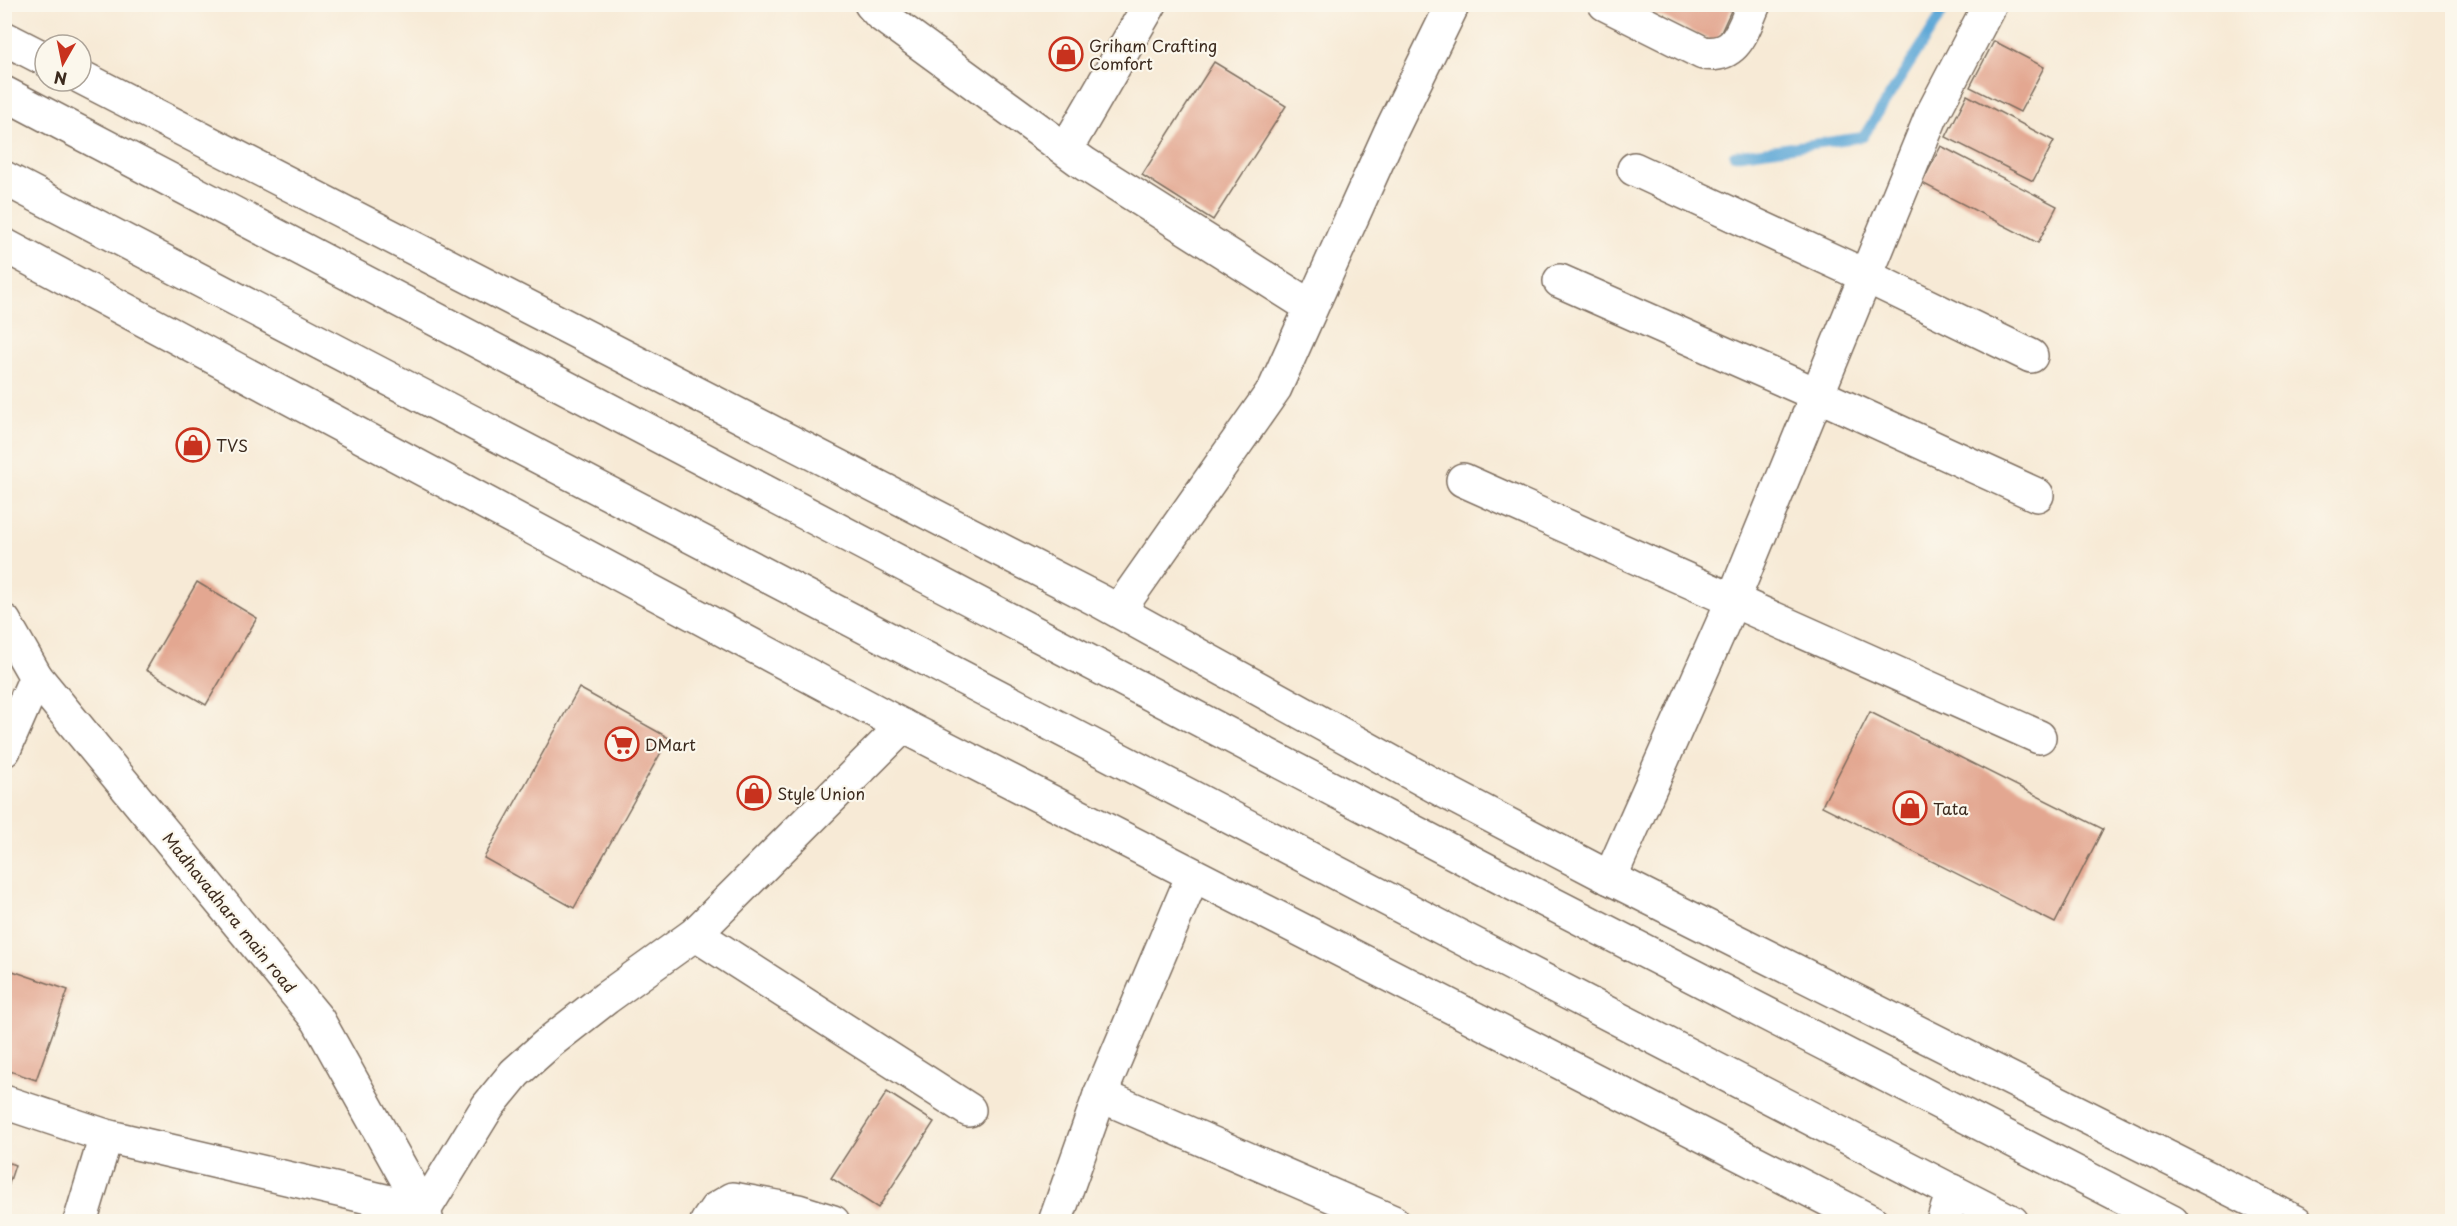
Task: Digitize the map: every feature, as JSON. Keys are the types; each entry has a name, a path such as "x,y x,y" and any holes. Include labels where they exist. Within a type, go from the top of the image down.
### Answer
{"street":[{"path":"871,4 880,14 1066,149 1311,308"},
{"path":"1066,149 1150,4"},
{"path":"1119,610 1275,388 1390,133 1453,4"},
{"path":"1605,4 1703,53 1717,55 1732,48 1754,4"},
{"path":"1610,878 1733,600 1931,117 1990,4"},
{"path":"4,38 33,53"},
{"path":"93,83 1119,610 1444,791 1610,878 2296,1221"},
{"path":"4,93 1492,872 2172,1221"},
{"path":"1634,169 1866,276 2031,356"},
{"path":"4,178 2012,1221"},
{"path":"4,245 903,726 1872,1221"},
{"path":"1560,281 1818,394 2037,495"},
{"path":"1463,480 2039,737"},
{"name":"Madhavadhara main road","path":"4,621 36,677 318,1020 425,1216"},
{"path":"4,750 36,677"},
{"path":"4,1102 106,1136 425,1216 488,1106 514,1073 606,998 695,934 903,726"},
{"path":"1054,1221 1100,1095 1193,874"},
{"path":"695,934 969,1110"},
{"path":"1100,1095 1393,1221"},
{"path":"80,1221 106,1136"},
{"path":"1943,1221 1953,1191"},
{"path":"706,1221 716,1209 733,1198 798,1211 833,1221"}],"building":[{"path":"1636,4 1734,4 1716,43"},
{"path":"1994,41 2044,67 2020,112 1970,87"},
{"path":"1214,62 1286,106 1213,220 1142,175"},
{"path":"1967,95 2054,141 2033,181 1946,137"},
{"path":"1941,146 2057,206 2038,243 1922,183"},
{"path":"197,582 257,618 206,705 146,670"},
{"path":"579,688 669,738 574,908 484,858"},
{"path":"1870,712 2103,829 2055,923 1822,806"},
{"path":"4,968 68,990 36,1080 4,1069"},
{"path":"887,1092 934,1122 878,1208 831,1178"},
{"path":"4,1161 15,1165 5,1196 4,1195"}],"waterway":[{"path":"1734,155 1863,137 1948,4"}],"place":[{"name":"Griham Crafting Comfort","path":"1066,54"},
{"name":"TVS","path":"193,445"},
{"name":"DMart","path":"622,744"},
{"name":"Style Union","path":"754,793"},
{"name":"Tata","path":"1910,808"}]}
